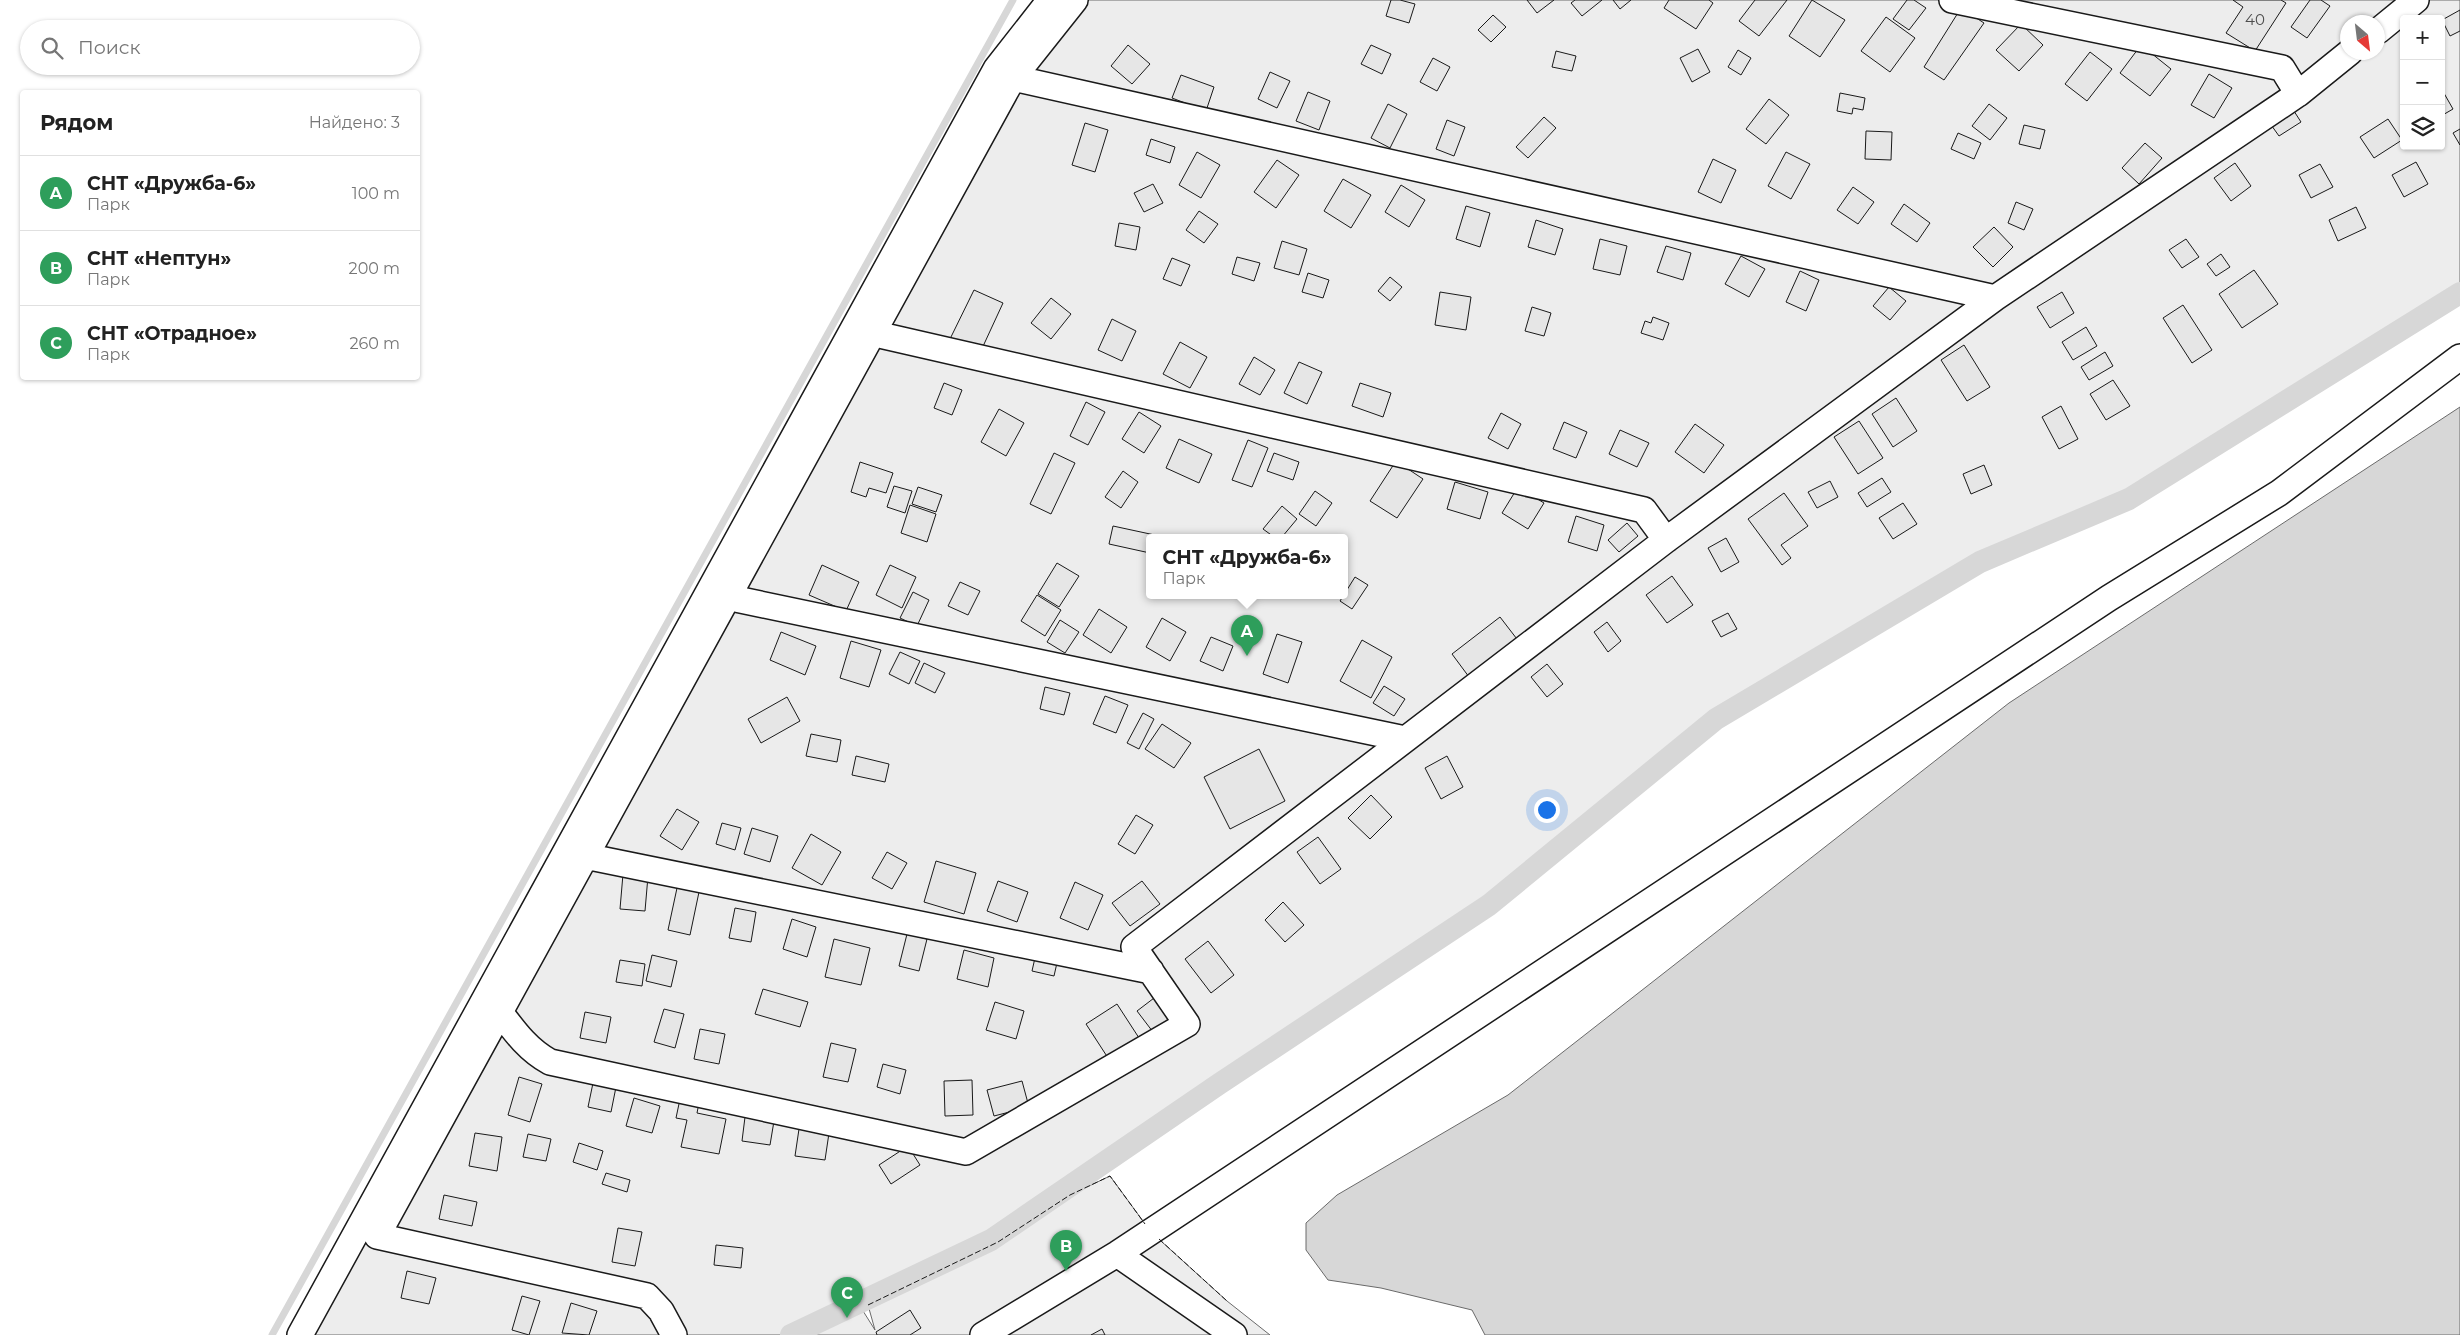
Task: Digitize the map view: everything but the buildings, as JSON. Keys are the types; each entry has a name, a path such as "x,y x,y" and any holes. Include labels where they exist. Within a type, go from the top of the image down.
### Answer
{"street":[{"path":"300,1335 576,854 1003,76 1050,0"},
{"path":"1003,76 1075,0"},
{"path":"1952,0 2282,68 2298,94"},
{"path":"2385,25 2416,0"},
{"path":"500,1012 522,1042 534,1054 550,1062 966,1152 1187,1024 1134,946 1666,540 1995,298 2298,94 2340,60"},
{"path":"1003,76 1995,298"},
{"path":"863,331 1644,510 1666,540"},
{"path":"983,1335 1117,1254 2109,598 2278,493 2460,357"},
{"path":"718,595 1405,739"},
{"path":"576,854 1151,971"},
{"path":"576,854 500,1012 377,1236 647,1296 661,1311 674,1335"},
{"path":"1117,1254 1234,1335"}],"shaded area":[{"path":"1034,0 2460,0 2460,293 2129,499 1980,562 1716,719 1489,905 1219,1084 991,1240 858,1303 875,1330 868,1305 998,1242 1070,1195 1110,1176 1151,1232 1227,1301 1270,1335 300,1335"},
{"path":"2460,407 2460,1335 1485,1335 1472,1310 1381,1288 1328,1280 1306,1250 1306,1223 1337,1195 1508,1095 2009,703"}],"waterway":[{"path":"272,1335 1013,0"},
{"path":"791,1335 991,1240 1219,1084 1489,905 1716,719 1980,562 2129,499 2460,293"}],"fence":[{"path":"868,1305 998,1242 1070,1195 1110,1176 1145,1224"},
{"path":"1159,1239 1227,1301"}],"place":[{"name":"СНТ «Дружба-6»","path":"1247,656"},
{"name":"СНТ «Нептун»","path":"1066,1271"},
{"name":"СНТ «Отрадное»","path":"847,1318"}]}
